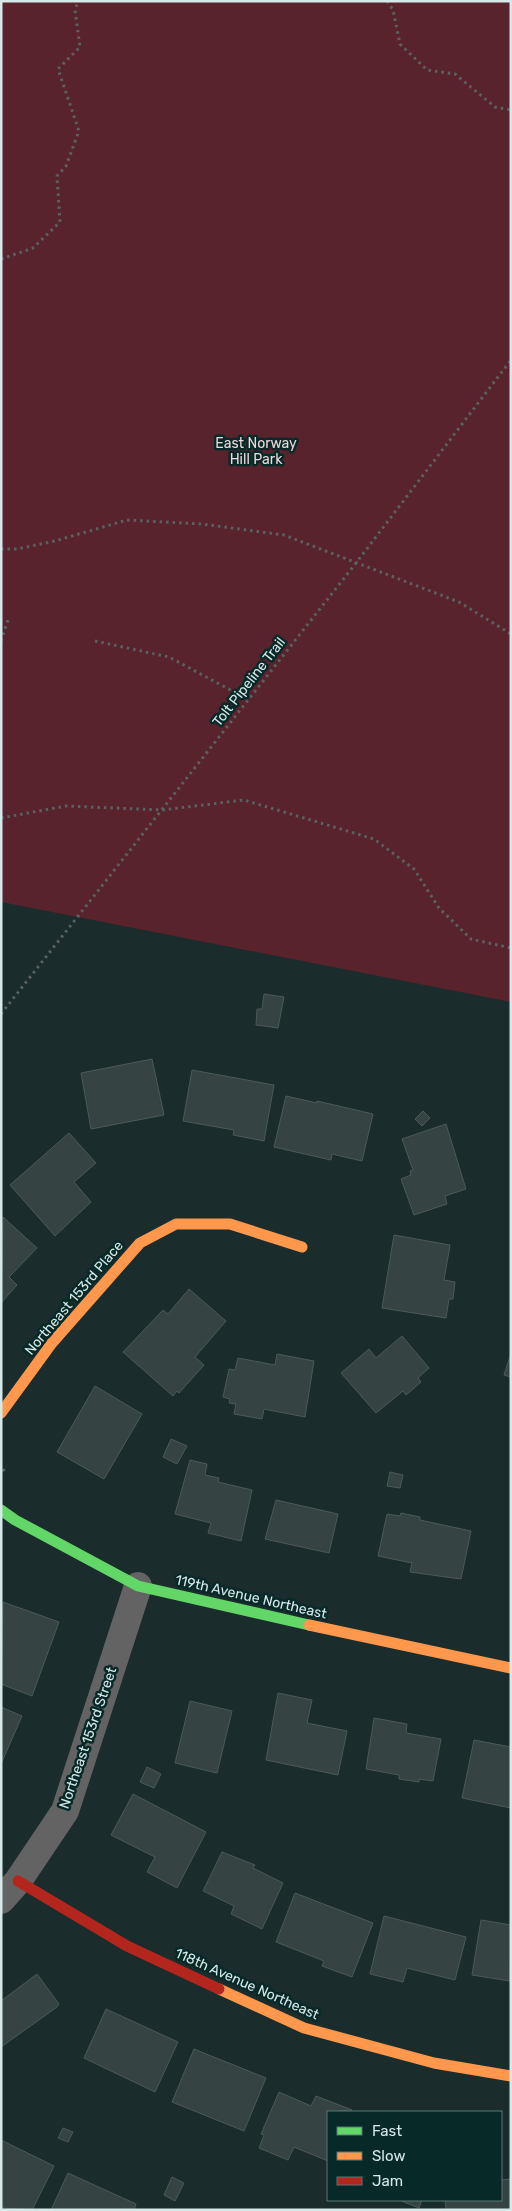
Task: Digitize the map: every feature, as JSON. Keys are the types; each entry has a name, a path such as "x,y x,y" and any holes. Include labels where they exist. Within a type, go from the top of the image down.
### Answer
{"street":[{"name":"Northeast 153rd Place","path":"1,1413 52,1343 140,1243 176,1224 230,1224 302,1247"},
{"name":"119th Avenue Northeast","path":"1,1510 15,1520 138,1586 227,1608 511,1668"},
{"name":"Northeast 153rd Street","path":"10,1891 65,1811 138,1586"},
{"name":"118th Avenue Northeast","path":"10,1891 304,2028 434,2063 511,2076"}],"path":[{"path":"1,259 33,248 60,222 57,176 66,166 79,131 58,69 80,47 75,10 78,1"},
{"path":"387,1 393,10 400,44 427,70 455,74 495,108 511,110"},
{"name":"Tolt Pipeline Trail","path":"1,1014 356,563 511,360"},
{"path":"1,548 17,549 55,541 127,520 202,524 284,535 459,602 511,634"},
{"path":"1,641 8,620"},
{"path":"95,641 169,657 248,700"},
{"path":"1,818 66,806 162,810 244,800 374,840 414,870 439,908 471,939 511,948"}],"green space":[{"name":"East Norway Hill Park","path":"1,1 511,1 511,1002 1,902"}],"building":[{"path":"264,994 284,997 278,1028 256,1025 257,1009 262,1009"},
{"path":"152,1059 164,1115 91,1129 81,1073"},
{"path":"192,1070 274,1085 264,1141 233,1135 234,1130 183,1121"},
{"path":"286,1096 373,1114 362,1161 332,1154 331,1160 274,1147"},
{"path":"423,1111 430,1118 422,1126 415,1119"},
{"path":"446,1124 466,1189 445,1196 447,1204 414,1215 401,1179 411,1175 410,1171 413,1170 402,1139"},
{"path":"69,1133 96,1163 74,1182 91,1202 55,1236 10,1185"},
{"path":"3,1217 37,1248 9,1277 17,1285 1,1303"},
{"path":"394,1235 450,1245 444,1280 455,1282 453,1299 449,1299 446,1318 382,1308"},
{"path":"189,1289 226,1321 195,1357 204,1365 179,1393 177,1391 173,1396 123,1352 163,1310 168,1314"},
{"path":"402,1336 429,1368 418,1378 421,1382 406,1395 403,1391 376,1413 341,1373 369,1349 376,1358"},
{"path":"511,1353 511,1377 504,1375"},
{"path":"277,1354 314,1361 305,1417 264,1409 262,1419 234,1414 236,1404 229,1403 230,1399 223,1397 229,1369 235,1370 238,1358 275,1365"},
{"path":"95,1386 142,1414 104,1479 57,1452"},
{"path":"171,1439 187,1446 177,1464 163,1457"},
{"path":"190,1460 207,1464 205,1475 219,1478 218,1482 252,1490 241,1541 208,1533 211,1523 175,1514"},
{"path":"390,1472 403,1475 400,1488 387,1486"},
{"path":"276,1500 338,1514 329,1553 265,1539"},
{"path":"401,1513 420,1517 420,1520 471,1531 461,1579 410,1572 412,1563 378,1556 387,1514 400,1516"},
{"path":"3,1602 59,1622 32,1696 1,1684"},
{"path":"278,1693 312,1700 307,1723 347,1731 338,1775 266,1760"},
{"path":"190,1701 232,1711 217,1773 175,1763"},
{"path":"1,1707 22,1716 1,1764"},
{"path":"374,1718 407,1724 406,1733 441,1739 433,1781 419,1779 419,1782 399,1779 399,1775 366,1769"},
{"path":"474,1740 511,1747 511,1808 462,1798"},
{"path":"147,1767 161,1774 154,1788 140,1782"},
{"path":"133,1794 206,1832 177,1888 147,1872 155,1857 111,1835"},
{"path":"222,1852 255,1865 253,1868 283,1883 262,1929 231,1914 234,1906 203,1891"},
{"path":"295,1893 373,1923 352,1977 322,1966 324,1961 276,1942"},
{"path":"384,1916 466,1937 455,1980 407,1968 403,1982 370,1974"},
{"path":"481,1920 511,1925 510,1981 472,1975"},
{"path":"37,1974 59,2004 1,2047 1,2001"},
{"path":"106,2009 178,2042 155,2092 84,2058"},
{"path":"194,2049 266,2078 244,2131 172,2102"},
{"path":"279,2092 311,2106 316,2096 352,2110 327,2111 327,2161 294,2147 288,2160 259,2148 264,2135 261,2134"},
{"path":"63,2128 73,2132 68,2142 58,2138"},
{"path":"1,2140 54,2166 32,2210 1,2208"},
{"path":"68,2173 136,2204 134,2210 51,2210"},
{"path":"172,2177 184,2183 175,2201 164,2195"},
{"path":"511,2179 511,2210 446,2210 445,2201 502,2201 502,2180"},
{"path":"402,2201 422,2201 419,2208"}],"traffic: fast":[{"path":"1,1510 15,1520 138,1586 309,1625"}],"traffic: slow":[{"path":"1,1413 52,1343 140,1243 176,1224 230,1224 302,1247"},
{"path":"309,1625 511,1668"},
{"path":"219,1989 304,2028 434,2063 511,2076"}],"traffic: jam":[{"path":"18,1881 127,1946 219,1989"}]}
